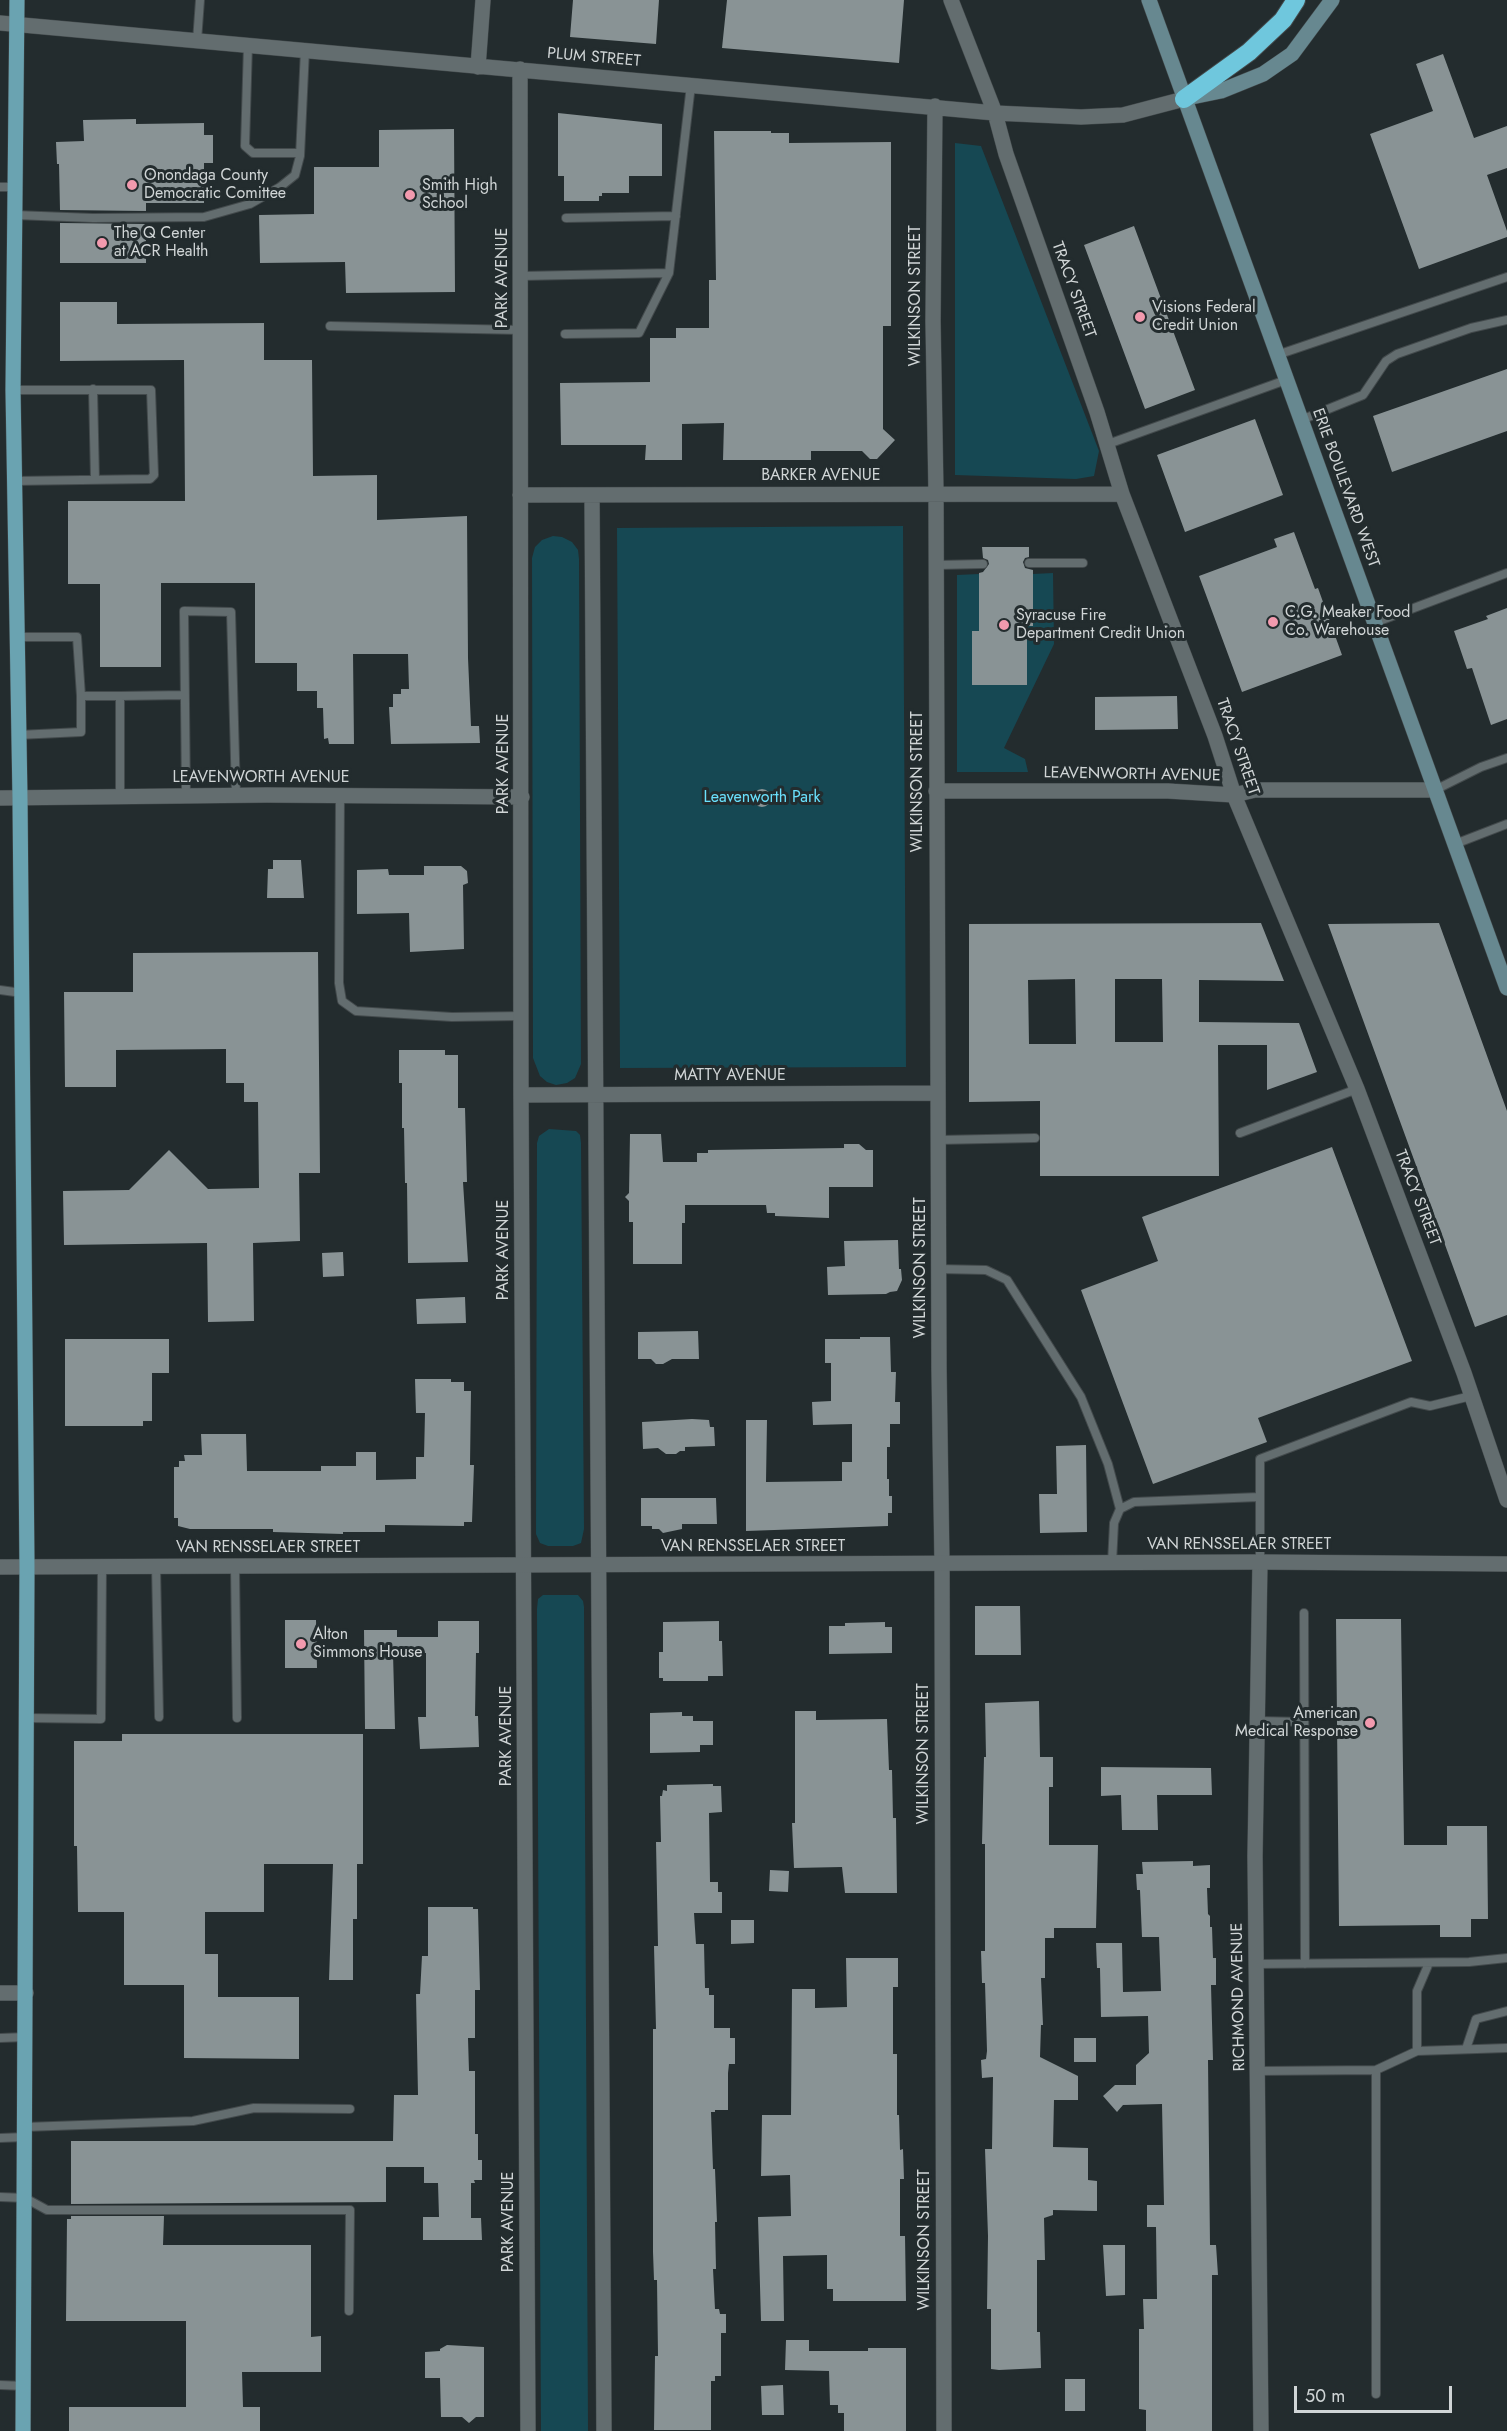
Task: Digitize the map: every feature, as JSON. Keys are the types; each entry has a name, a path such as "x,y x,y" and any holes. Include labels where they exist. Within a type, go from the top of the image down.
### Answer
{"highway":[{"path":"1184,99 1249,52 1283,20 1296,0"}],"main road":[{"path":"17,0 8,187 15,215 13,390 17,735 20,798 27,1567 23,2431"},
{"name":"ERIE BOULEVARD WEST","path":"1149,0 1507,988"},
{"path":"1184,99 1221,91 1263,74 1292,54 1332,0"}],"street":[{"path":"478,67 483,0"},
{"name":"TRACY STREET","path":"951,0 995,113 1006,154 1108,444 1122,494 1211,725 1234,795 1357,1089 1471,1396 1507,1500"},
{"name":"PLUM STREET","path":"0,23 995,113 1081,117 1123,115 1184,99"},
{"name":"PARK AVENUE","path":"520,69 523,1016 521,1095 528,2431"},
{"name":"WILKINSON STREET","path":"935,106 933,321 936,493 938,1269 942,1564 944,2431"},
{"name":"BARKER AVENUE","path":"520,495 1122,494"},
{"path":"592,495 604,2431"},
{"name":"LEAVENWORTH AVENUE","path":"936,791 1168,791 1234,795 1255,790 1435,790"},
{"name":"LEAVENWORTH AVENUE","path":"0,798 186,795 522,797"},
{"name":"MATTY AVENUE","path":"521,1095 938,1094"},
{"name":"VAN RENSSELAER STREET","path":"0,1567 1260,1562 1507,1564"},
{"name":"RICHMOND AVENUE","path":"1260,1562 1255,1856 1261,2431"},
{"path":"0,1993 26,1993"}],"lane":[{"path":"197,41 200,0"},
{"path":"248,45 245,146 253,153 300,153"},
{"path":"15,215 93,218 204,217 250,204 280,187 295,175 300,153 305,50"},
{"path":"565,334 639,333 669,273 691,84"},
{"path":"566,218 676,216"},
{"path":"521,276 669,273"},
{"path":"1277,355 1507,277"},
{"path":"1301,420 1363,395 1386,362 1396,354 1472,327 1507,320"},
{"path":"330,326 521,330"},
{"path":"1108,444 1286,380"},
{"path":"93,389 95,480"},
{"path":"13,390 151,390 154,475 150,479 14,481"},
{"path":"1029,563 1083,563"},
{"path":"936,565 983,564"},
{"path":"1374,623 1507,573"},
{"path":"186,795 184,611 231,612 236,795"},
{"path":"16,637 77,637 81,696 81,732 17,735"},
{"path":"81,696 185,695"},
{"path":"120,696 120,796"},
{"path":"1435,790 1481,767 1507,758"},
{"path":"340,795 339,983 342,1001 356,1011 452,1017 523,1016"},
{"path":"1455,844 1507,824"},
{"path":"0,990 21,993"},
{"path":"1239,1133 1357,1089"},
{"path":"938,1140 1035,1138"},
{"path":"938,1269 986,1270 1007,1280 1081,1397 1108,1464 1120,1509 1114,1523 1112,1563"},
{"path":"1260,1562 1260,1459 1411,1402 1430,1406 1471,1396"},
{"path":"1120,1509 1134,1502 1259,1497"},
{"path":"27,1718 101,1719 102,1566"},
{"path":"156,1566 159,1717"},
{"path":"235,1566 237,1718"},
{"path":"1304,1613 1305,1964"},
{"path":"1258,1721 1305,1722"},
{"path":"1257,1964 1429,1963 1507,1958"},
{"path":"1417,2051 1417,1991 1429,1963"},
{"path":"1466,2049 1476,2019 1507,2011"},
{"path":"0,2038 26,2037"},
{"path":"1258,2072 1376,2070 1417,2051 1507,2048"},
{"path":"1376,2070 1376,2394"},
{"path":"0,2138 26,2132 193,2121 255,2108 350,2109"},
{"path":"0,2198 25,2198 46,2210 350,2210 349,2311"},
{"path":"0,2385 24,2386"}],"green space":[{"path":"955,143 981,146 1099,451 1094,476 1076,479 955,475"},
{"name":"Leavenworth Park","path":"903,526 906,1067 620,1068 617,528"},
{"path":"553,536 572,542 578,550 579,559 581,1064 575,1078 567,1083 556,1085 540,1076 533,1058 532,558 535,547 542,540"},
{"path":"1053,573 1054,644 1004,748 1025,759 1028,772 957,772 957,575 979,574 979,625 985,631 972,631 972,685 1027,685 1027,632 1023,626 1033,626 1033,574"},
{"path":"549,1129 576,1131 580,1135 581,1143 584,1529 581,1543 573,1546 548,1546 540,1543 536,1534 537,1143 539,1136"},
{"path":"543,1595 578,1595 584,1607 588,2431 541,2431 537,1609 538,1599"}],"building":[{"path":"573,0 659,0 656,44 570,37"},
{"path":"727,0 904,0 899,63 722,48"},
{"path":"1443,54 1474,138 1507,126 1507,168 1487,175 1507,231 1507,237 1419,269 1370,134 1433,111 1416,64"},
{"path":"558,113 662,124 662,176 629,176 629,193 602,193 599,201 564,201 564,176 558,176"},
{"path":"136,119 136,124 204,123 204,135 213,135 213,163 204,163 204,203 146,203 146,211 60,210 56,142 84,141 83,120"},
{"path":"454,129 455,292 346,293 345,262 260,263 259,215 314,214 314,167 379,167 379,130"},
{"path":"714,131 789,133 789,143 891,142 891,326 883,326 883,429 895,440 877,459 870,459 862,451 811,451 811,460 723,460 724,423 682,424 682,460 645,460 646,445 561,445 560,383 650,382 650,338 676,338 676,328 709,328 709,280 716,280"},
{"path":"60,223 146,224 146,263 60,263"},
{"name":"Visions Federal Credit Union","path":"1134,226 1195,390 1145,409 1084,245"},
{"path":"60,302 117,302 117,324 264,323 264,360 312,360 313,476 377,475 377,520 467,516 471,726 479,726 480,743 391,744 389,707 393,707 393,694 401,694 401,689 409,689 408,654 353,654 354,744 329,744 328,738 324,739 323,708 317,708 317,691 297,691 297,663 255,663 255,583 161,583 161,667 100,667 100,584 68,584 68,501 185,501 184,360 60,361"},
{"path":"1507,369 1507,431 1392,472 1373,416"},
{"path":"1255,419 1283,495 1185,532 1157,455"},
{"name":"C.G. Meaker Food Co. Warehouse","path":"1294,532 1315,589 1318,588 1342,655 1242,692 1199,576 1277,547 1274,539"},
{"path":"982,547 1029,547 1029,557 1023,562 1025,568 1033,570 1033,626 1027,626 1027,685 972,685 972,631 979,631 979,573 983,572 989,564 988,560 983,558"},
{"path":"1507,608 1507,719 1491,725 1472,668 1467,669 1454,631 1488,619 1486,616"},
{"path":"1177,696 1178,729 1095,730 1095,697"},
{"path":"762,789 768,792 771,798 768,804 762,807 756,804 753,798 756,792"},
{"path":"273,860 301,860 304,898 267,898 268,869 273,869"},
{"path":"424,866 461,866 467,871 468,883 463,885 464,949 410,952 409,913 357,914 357,870 388,869 389,875 424,875"},
{"path":"1261,923 1284,981 1199,980 1199,1022 1299,1023 1317,1072 1267,1090 1267,1045 1218,1045 1219,1176 1040,1176 1040,1101 969,1102 969,924","holes":["1075,979 1076,1044 1029,1044 1028,980","1115,979 1162,979 1163,1042 1115,1042"]},
{"path":"1439,923 1507,1111 1507,1315 1475,1327 1328,924"},
{"path":"318,952 320,1173 299,1173 300,1241 253,1243 254,1321 208,1322 207,1243 64,1245 63,1191 129,1190 169,1150 208,1189 259,1188 258,1102 244,1102 244,1083 226,1083 226,1049 116,1050 116,1087 65,1087 64,992 133,992 133,953"},
{"path":"399,1050 445,1050 445,1055 458,1055 458,1108 465,1108 467,1182 463,1182 468,1262 408,1263 407,1183 405,1183"},
{"path":"630,1134 661,1134 663,1162 697,1162 697,1153 708,1153 708,1150 844,1148 844,1144 859,1144 866,1150 873,1150 873,1187 829,1187 829,1218 775,1216 775,1213 767,1213 766,1205 685,1205 685,1223 682,1223 682,1264 633,1264 633,1222 629,1222 629,1201 625,1197 629,1193"},
{"path":"1332,1147 1412,1361 1258,1418 1267,1442 1153,1484 1081,1290 1158,1261 1142,1217"},
{"path":"898,1240 899,1269 901,1269 902,1280 897,1291 886,1294 828,1295 827,1267 845,1266 844,1241"},
{"path":"343,1252 344,1276 323,1277 322,1253"},
{"path":"465,1297 466,1323 417,1324 416,1299"},
{"path":"698,1331 699,1359 672,1359 663,1364 656,1364 651,1359 638,1359 638,1332"},
{"path":"860,1337 890,1337 891,1372 896,1372 895,1402 900,1402 900,1424 890,1424 890,1447 887,1447 887,1479 889,1479 889,1496 892,1496 892,1513 888,1513 888,1526 746,1531 746,1420 767,1420 766,1482 842,1481 842,1462 852,1462 852,1424 813,1425 812,1402 831,1401 831,1363 825,1363 825,1339 860,1339"},
{"path":"65,1339 169,1339 169,1373 152,1373 152,1421 143,1421 143,1426 65,1426"},
{"path":"415,1379 451,1379 451,1382 464,1382 464,1391 471,1391 470,1465 474,1465 472,1522 464,1522 464,1526 385,1525 385,1532 343,1532 343,1534 273,1532 273,1529 190,1529 178,1526 178,1518 174,1518 174,1467 179,1467 179,1461 185,1461 184,1455 202,1455 201,1434 246,1434 247,1471 321,1471 321,1466 356,1466 356,1452 376,1452 376,1480 416,1479 416,1457 424,1457 425,1413 416,1413"},
{"path":"709,1420 710,1427 714,1427 715,1446 685,1447 685,1451 676,1454 666,1454 658,1448 643,1449 642,1422"},
{"path":"1086,1445 1087,1532 1040,1533 1039,1494 1057,1494 1056,1446"},
{"path":"641,1498 716,1498 717,1524 682,1524 682,1529 663,1533 659,1529 652,1529 652,1526 641,1526"},
{"path":"975,1606 1020,1606 1021,1655 975,1655"},
{"name":"American Medical Response","path":"1336,1619 1401,1619 1404,1845 1447,1845 1447,1826 1487,1826 1488,1919 1471,1919 1471,1937 1440,1937 1440,1925 1339,1926"},
{"name":"Alton Simmons House","path":"285,1620 316,1620 317,1668 285,1668"},
{"path":"438,1621 479,1621 475,1716 478,1716 479,1747 420,1749 418,1717 426,1717 426,1653 393,1653 395,1729 365,1729 364,1630 397,1630 397,1637 438,1637"},
{"path":"719,1621 723,1676 708,1676 708,1681 663,1681 663,1678 659,1678 659,1652 663,1652 663,1622"},
{"path":"885,1622 885,1627 892,1627 892,1653 829,1654 829,1626 845,1626 845,1623"},
{"path":"1039,1701 1040,1757 1053,1757 1053,1787 1049,1787 1049,1845 1098,1845 1096,1928 1054,1928 1054,1938 1045,1938 1045,1978 1041,1978 1043,2025 1041,2025 1040,2057 1078,2076 1078,2100 1054,2100 1053,2147 1088,2148 1088,2180 1097,2181 1097,2211 1053,2210 1053,2215 1044,2218 1045,2260 1037,2260 1037,2332 1040,2332 1041,2368 999,2370 991,2369 991,2309 987,2309 988,2236 985,2149 992,2149 993,2077 982,2078 981,2060 986,2059 987,2051 985,1983 982,1983 981,1951 985,1951 985,1844 982,1844 984,1757 986,1757 985,1703"},
{"path":"795,1711 816,1711 816,1720 887,1719 889,1770 892,1770 893,1818 896,1818 897,1893 845,1893 842,1867 794,1868 792,1823 795,1823"},
{"path":"682,1712 682,1716 693,1716 693,1721 713,1721 713,1745 700,1745 700,1752 650,1753 650,1713"},
{"path":"122,1734 363,1734 363,1864 357,1864 357,1919 353,1919 353,1980 329,1980 333,1864 264,1864 264,1912 205,1912 205,1954 218,1954 218,1997 299,1997 299,2059 184,2058 184,1985 124,1985 124,1912 78,1912 77,1846 74,1846 74,1741 122,1741"},
{"path":"1101,1767 1211,1768 1212,1795 1157,1795 1158,1830 1122,1830 1121,1795 1101,1796"},
{"path":"713,1784 713,1786 721,1786 722,1812 709,1813 710,1882 718,1882 718,1892 722,1892 722,1913 694,1913 696,1944 704,1944 705,1988 709,1988 709,1995 714,1995 714,2028 730,2028 730,2038 735,2038 735,2064 729,2064 728,2073 728,2110 711,2112 717,2222 715,2222 716,2269 713,2269 715,2309 719,2309 720,2314 726,2314 726,2333 721,2333 721,2376 715,2376 715,2381 711,2381 711,2430 654,2430 655,2356 658,2356 657,2280 654,2280 653,2252 653,2029 656,2029 654,1946 658,1946 656,1842 661,1842 660,1796 663,1790 667,1791 667,1785"},
{"path":"1193,1861 1193,1866 1210,1865 1210,1888 1207,1888 1208,1914 1210,1927 1212,1927 1213,1958 1216,1958 1216,1985 1211,1985 1213,2060 1208,2060 1210,2245 1216,2245 1218,2275 1212,2275 1212,2431 1146,2431 1146,2410 1139,2409 1139,2329 1144,2329 1143,2299 1157,2299 1156,2227 1147,2227 1147,2205 1164,2205 1162,2104 1123,2105 1117,2112 1103,2096 1115,2085 1136,2085 1136,2065 1149,2053 1148,2016 1101,2017 1100,1968 1097,1968 1096,1943 1122,1943 1123,1992 1161,1991 1159,1937 1142,1937 1140,1890 1137,1890 1136,1874 1143,1874 1142,1862"},
{"path":"770,1870 789,1871 788,1892 769,1891"},
{"path":"428,1907 478,1909 480,1990 475,1990 475,2038 468,2038 469,2071 475,2071 475,2134 478,2134 478,2160 482,2160 482,2180 474,2180 475,2183 471,2183 471,2218 481,2218 482,2240 423,2240 423,2217 439,2217 438,2183 424,2183 424,2167 386,2167 386,2202 71,2204 71,2141 393,2141 394,2095 418,2095 416,1994 420,1994 422,1956 428,1956"},
{"path":"731,1920 754,1920 754,1943 731,1944"},
{"path":"846,1958 898,1958 898,1987 893,1987 893,2054 897,2054 897,2115 899,2115 900,2150 903,2149 904,2179 900,2179 900,2236 905,2236 906,2301 833,2301 833,2289 827,2289 827,2255 783,2256 784,2321 761,2321 758,2217 791,2216 790,2175 761,2176 762,2115 791,2115 792,1989 815,1989 815,2008 847,2007"},
{"path":"1074,2038 1096,2038 1096,2062 1074,2062"},
{"path":"71,2216 164,2216 163,2245 311,2245 311,2337 321,2336 321,2372 242,2372 243,2407 260,2407 260,2431 69,2431 69,2407 186,2407 186,2321 66,2321 67,2219 71,2219"},
{"path":"1103,2245 1125,2245 1125,2295 1106,2296"},
{"path":"786,2340 809,2340 809,2351 868,2351 868,2348 906,2348 906,2431 844,2431 844,2413 838,2413 838,2405 830,2405 829,2371 785,2370"},
{"path":"447,2345 484,2347 484,2417 476,2417 469,2423 462,2417 441,2417 440,2378 425,2378 425,2352 440,2351"},
{"path":"1065,2379 1085,2379 1085,2411 1065,2411"},
{"path":"783,2385 784,2415 762,2415 761,2386"}],"place":[{"name":"Onondaga County Democratic Comittee","path":"132,185"},
{"name":"Smith High School","path":"410,195"},
{"name":"The Q Center at ACR Health","path":"102,243"},
{"name":"Visions Federal Credit Union","path":"1140,317"},
{"name":"C.G. Meaker Food Co. Warehouse","path":"1273,622"},
{"name":"Syracuse Fire Department Credit Union","path":"1004,625"},
{"name":"Alton Simmons House","path":"301,1644"},
{"name":"American Medical Response","path":"1370,1723"}]}
